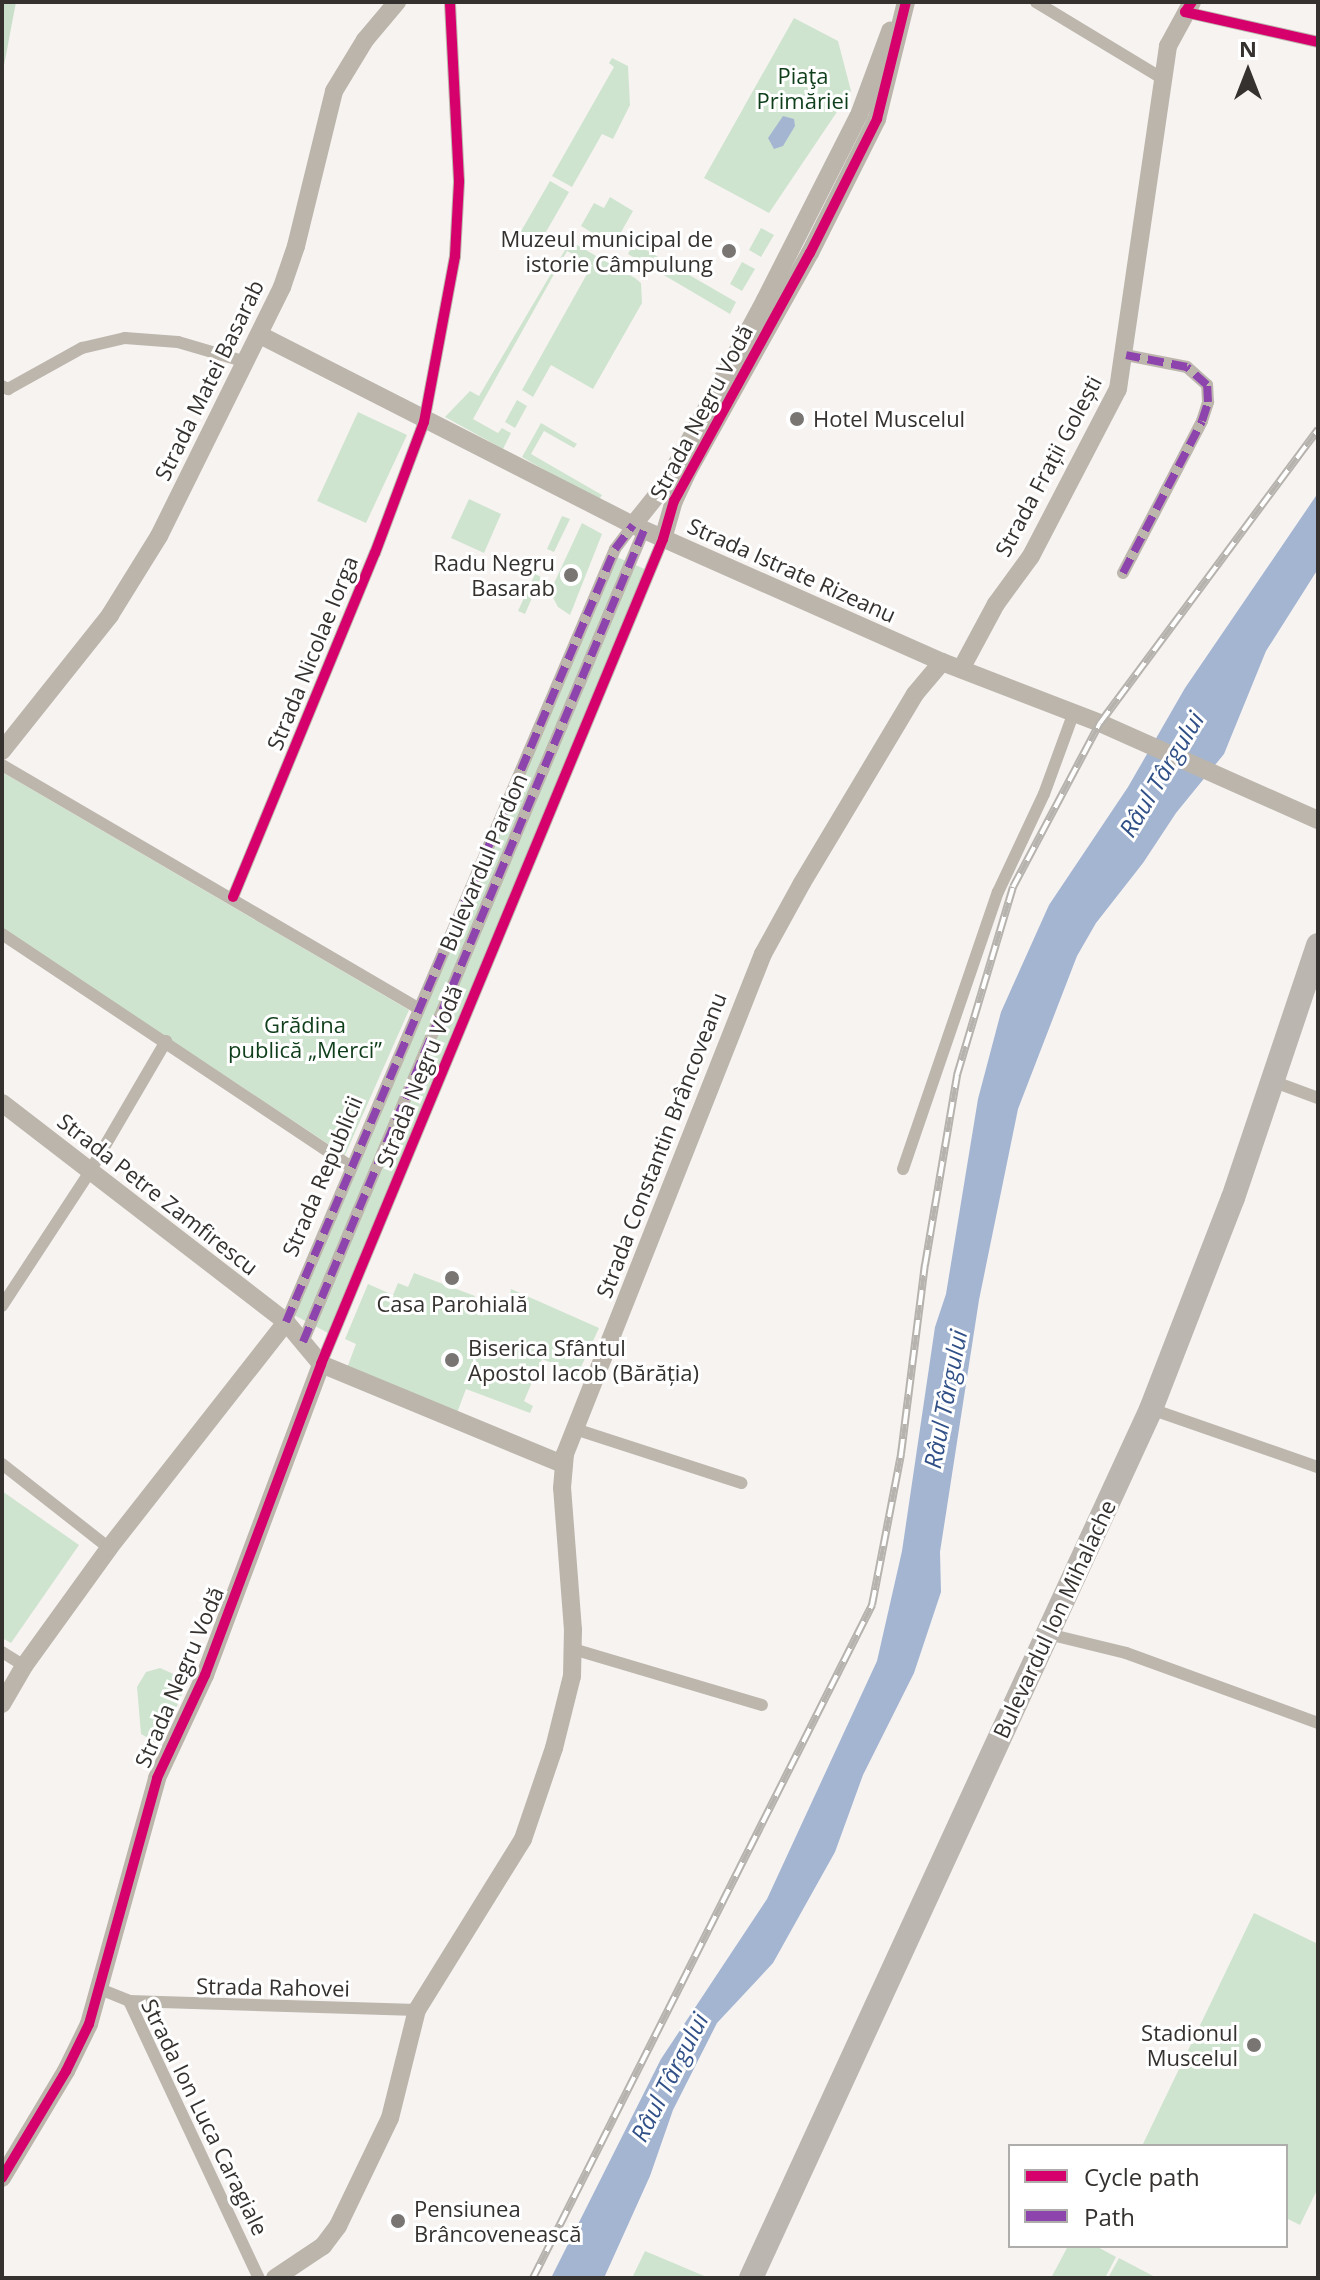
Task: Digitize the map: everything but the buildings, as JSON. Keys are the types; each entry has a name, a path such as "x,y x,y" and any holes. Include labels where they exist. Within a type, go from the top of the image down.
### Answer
{"highway":[{"name":"Bulevardul Ion Mihalache","path":"751,2278 1151,1409 1233,1198 1318,945"}],"street":[{"name":"Strada Matei Basarab","path":"2,751 9,728 127,589 159,536 260,335 296,246 334,91 350,62 397,2"},
{"name":"Strada Nicolae Iorga","path":"233,897 375,553 424,422 455,256 459,166 450,2"},
{"name":"Strada Negru Vodă","path":"639,528 666,484 840,154 904,2"},
{"name":"Strada Negru Vodă","path":"4,2170 66,2071 89,2024 157,1778 205,1675 321,1364 663,539 674,501 810,253 877,119 904,2"},
{"path":"1043,4 1163,79 1168,46 1188,7 1318,42"},
{"name":"Strada Frații Golești","path":"961,669 996,604 1031,556 1111,408 1126,355 1163,79"},
{"name":"Strada Istrate Rizeanu","path":"260,335 424,422 639,528 942,662 1105,725 1318,820"},
{"path":"4,391 82,348 125,338 178,342 246,362"},
{"path":"1123,573 1202,421 1208,402 1207,385 1187,367 1126,355"},
{"name":"Strada Republicii","path":"3,1700 109,1548 286,1322 615,549 639,528"},
{"name":"Bulevardul Pardon","path":"303,1342 639,528"},
{"name":"Strada Constantin Brâncoveanu","path":"275,2278 323,2246 338,2226 390,2118 417,2010 523,1839 567,1704 573,1649 563,1464 575,1429 763,954 915,694 942,662"},
{"path":"903,1169 998,892 1044,794 1074,712"},
{"path":"2,765 233,897 419,1009"},
{"path":"2,934 352,1167"},
{"path":"2,1306 89,1173 166,1041"},
{"path":"1272,1081 1318,1098"},
{"name":"Strada Petre Zamfirescu","path":"2,1103 286,1322 321,1364"},
{"path":"321,1364 563,1464"},
{"path":"1151,1409 1318,1467"},
{"path":"575,1429 741,1483"},
{"path":"2,1464 109,1548"},
{"path":"1048,1634 1126,1653 1318,1723"},
{"path":"573,1649 762,1705"},
{"path":"2,1652 24,1666"},
{"name":"Strada Ion Luca Caragiale","path":"100,1989 129,2001 259,2278"},
{"name":"Strada Rahovei","path":"129,2001 417,2010"}],"green space":[{"path":"2,2 16,2 2,76"},
{"name":"Piaţa Primăriei","path":"794,18 838,41 851,91 769,213 704,178"},
{"path":"612,58 628,66 630,105 613,139 602,134 572,187 552,176 614,67 609,63"},
{"path":"550,181 569,192 539,244 520,233"},
{"path":"610,197 633,211 620,234 626,238 619,249 581,226 594,203 604,208"},
{"path":"761,228 774,235 761,257 749,250"},
{"path":"634,243 736,302 730,314 628,254"},
{"path":"568,245 577,245 635,278 641,283 642,303 593,389 551,365 533,397 522,390 592,265 567,251 473,419 498,433 502,428 511,433 503,449 445,417 470,391 479,396"},
{"path":"742,262 755,269 742,291 730,284"},
{"path":"517,400 527,406 515,428 505,422"},
{"path":"358,412 407,435 366,523 317,501"},
{"path":"541,423 577,444 574,448 544,431 531,454 602,495 598,501 522,457"},
{"path":"469,499 501,514 484,553 451,538"},
{"path":"562,516 570,519 554,552 547,549"},
{"path":"582,523 602,534 570,615 558,607 550,592"},
{"path":"612,555 647,570 330,1334 292,1314"},
{"path":"535,574 541,577 525,614 518,611"},
{"name":"Grădina publică „Merci”","path":"2,772 409,1010 345,1155 2,929"},
{"path":"414,1273 475,1296 470,1310 483,1316 487,1304 502,1310 504,1304 509,1305 511,1289 599,1328 576,1378 566,1373 567,1369 542,1359 524,1401 533,1406 530,1413 466,1389 457,1413 347,1368 356,1344 345,1339 368,1284 393,1295 398,1283 408,1287"},
{"path":"2,1491 79,1545 11,1643 2,1638"},
{"path":"160,1668 178,1676 182,1694 163,1740 156,1743 141,1734 137,1687 146,1672"},
{"name":"Stadionul Muscelul","path":"1254,1913 1318,1944 1318,2188 1300,2225 1288,2219 1288,2144 1143,2144"},
{"path":"1067,2248 1100,2248 1116,2257 1105,2278 1051,2278"},
{"path":"645,2251 709,2278 632,2278"},
{"path":"1119,2258 1157,2278 1108,2278"}],"water":[{"path":"783,116 794,119 795,126 783,146 774,149 768,138"},
{"name":"Râul Târgului","path":"1318,493 1318,569 1266,651 1224,754 1176,813 1143,863 1096,923 1077,956 1018,1109 979,1300 940,1552 941,1592 914,1673 863,1775 835,1852 773,1963 717,2023 673,2110 650,2176 604,2278 551,2278 661,2059 767,1899 877,1661 902,1551 935,1327 946,1294 978,1099 1001,1012 1049,905 1128,787 1185,688"}],"railway":[{"path":"533,2278 872,1605 901,1454 925,1265 957,1075 1013,887 1100,723 1318,429"}],"marked path":[{"path":"1123,573 1202,421 1208,402 1207,385 1187,367 1126,355"},
{"path":"286,1322 615,549 633,525"},
{"path":"303,1342 644,530"}],"cycle path":[{"path":"233,897 375,553 424,422 455,256 459,181 450,2"},
{"path":"2,2178 66,2071 89,2024 157,1778 205,1675 321,1364 663,539 674,501 810,253 877,119 906,2"},
{"path":"1192,2 1185,12 1318,42"}],"place":[{"name":"Muzeul municipal de istorie Câmpulung","path":"729,251"},
{"name":"Hotel Muscelul","path":"797,419"},
{"name":"Radu Negru Basarab","path":"571,575"},
{"name":"Casa Parohială","path":"452,1278"},
{"name":"Biserica Sfântul Apostol Iacob (Bărăția)","path":"452,1360"},
{"name":"Stadionul Muscelul","path":"1254,2045"},
{"name":"Pensiunea Brâncovenească","path":"398,2221"}]}
